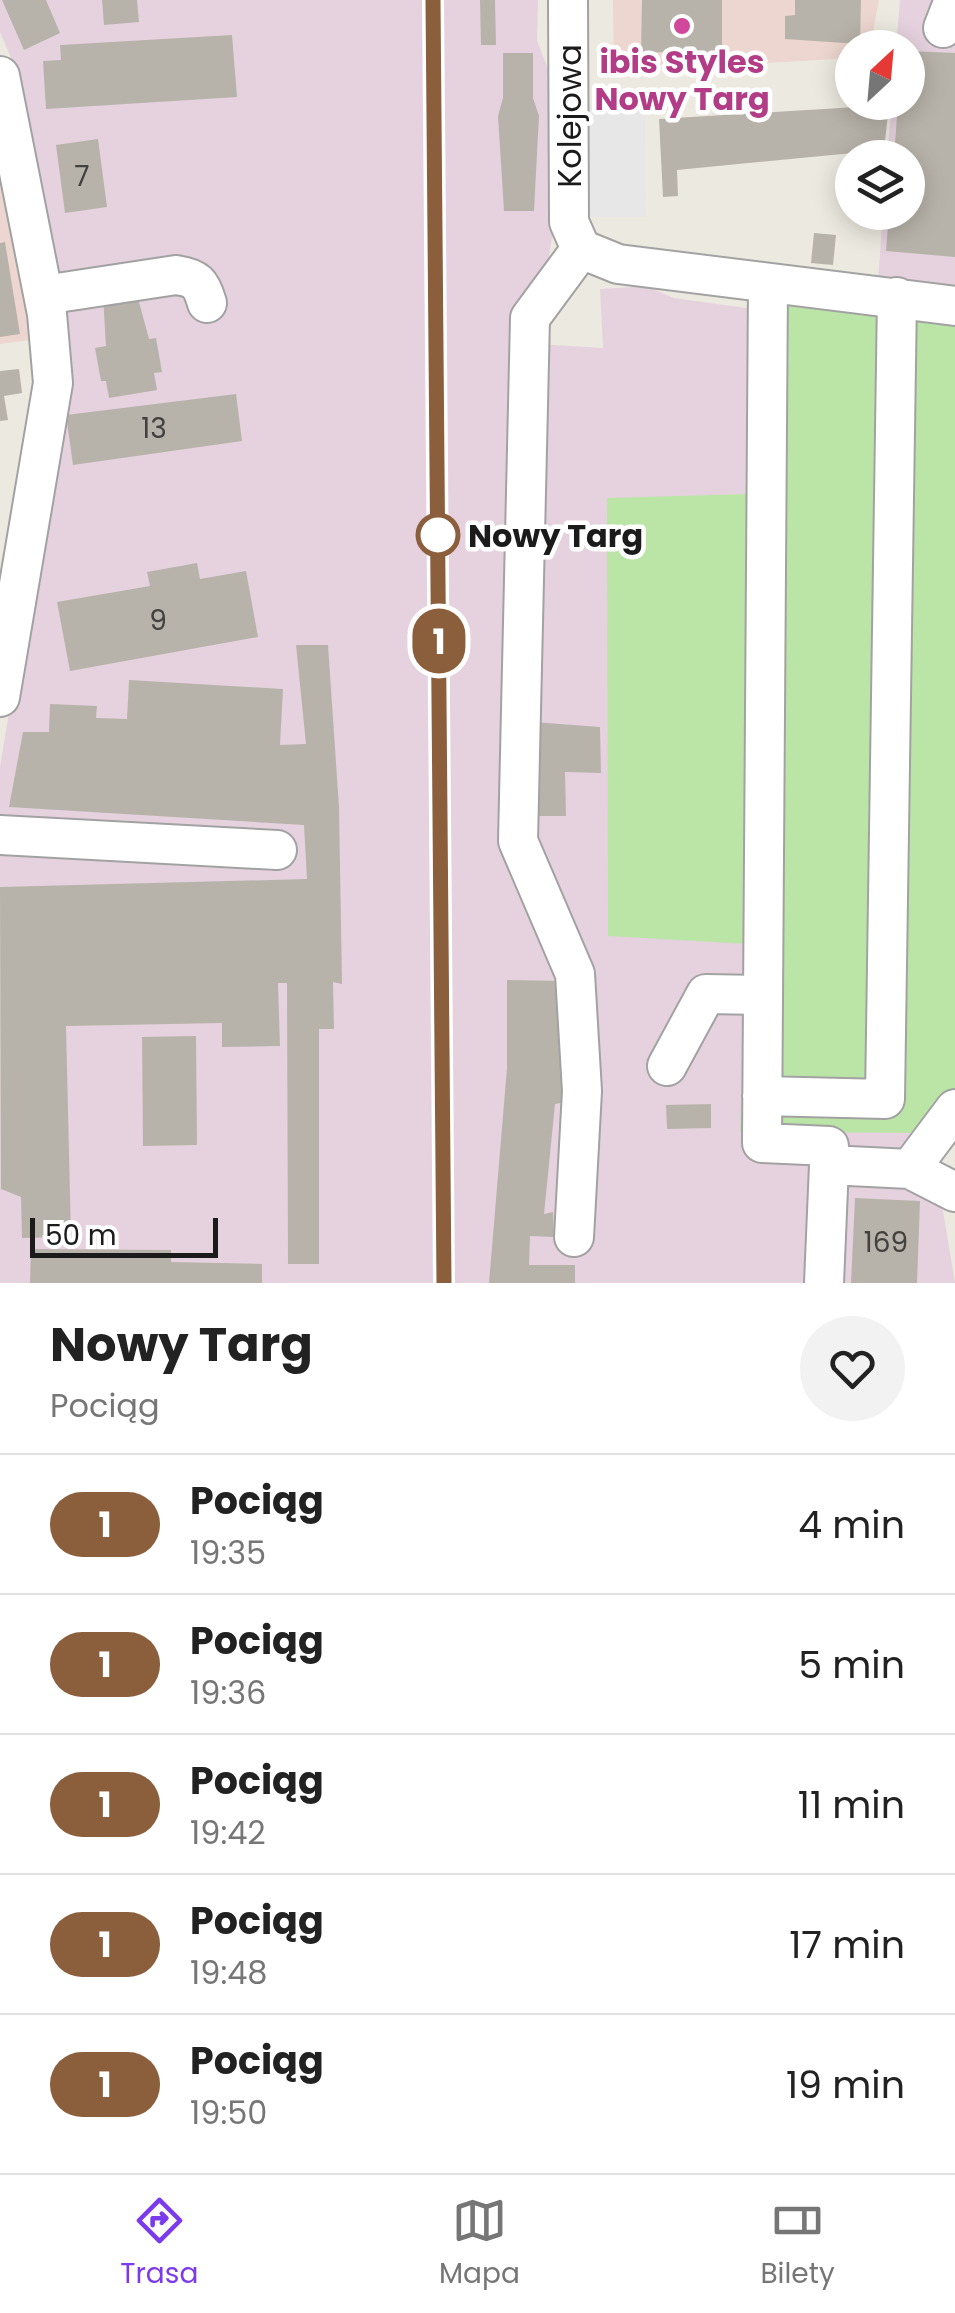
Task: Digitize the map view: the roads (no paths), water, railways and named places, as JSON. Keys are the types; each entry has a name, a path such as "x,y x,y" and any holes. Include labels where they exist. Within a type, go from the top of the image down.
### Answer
{"street":[{"name":"Kolejowa","path":"568,0 569,222 582,249"},
{"path":"0,697 53,383 44,296 14,214 1,85"},
{"path":"574,1237 582,1091 575,974 518,841 530,318 582,249 618,264 955,306"},
{"path":"44,296 176,275 194,278 207,303"},
{"path":"768,283 762,1143 829,1146 824,1283"},
{"path":"762,1096 885,1099 897,297"},
{"path":"0,834 277,850"},
{"path":"667,1066 706,994 761,996"},
{"path":"910,1169 955,1109"},
{"path":"829,1166 910,1169 955,1192"}],"railway":[{"path":"434,0 444,1283"}],"train":[{"name":"1","path":"433,0 444,1283"}],"place":[{"name":"ibis Styles Nowy Targ","path":"682,26"},
{"name":"Nowy Targ","path":"438,535"}]}
